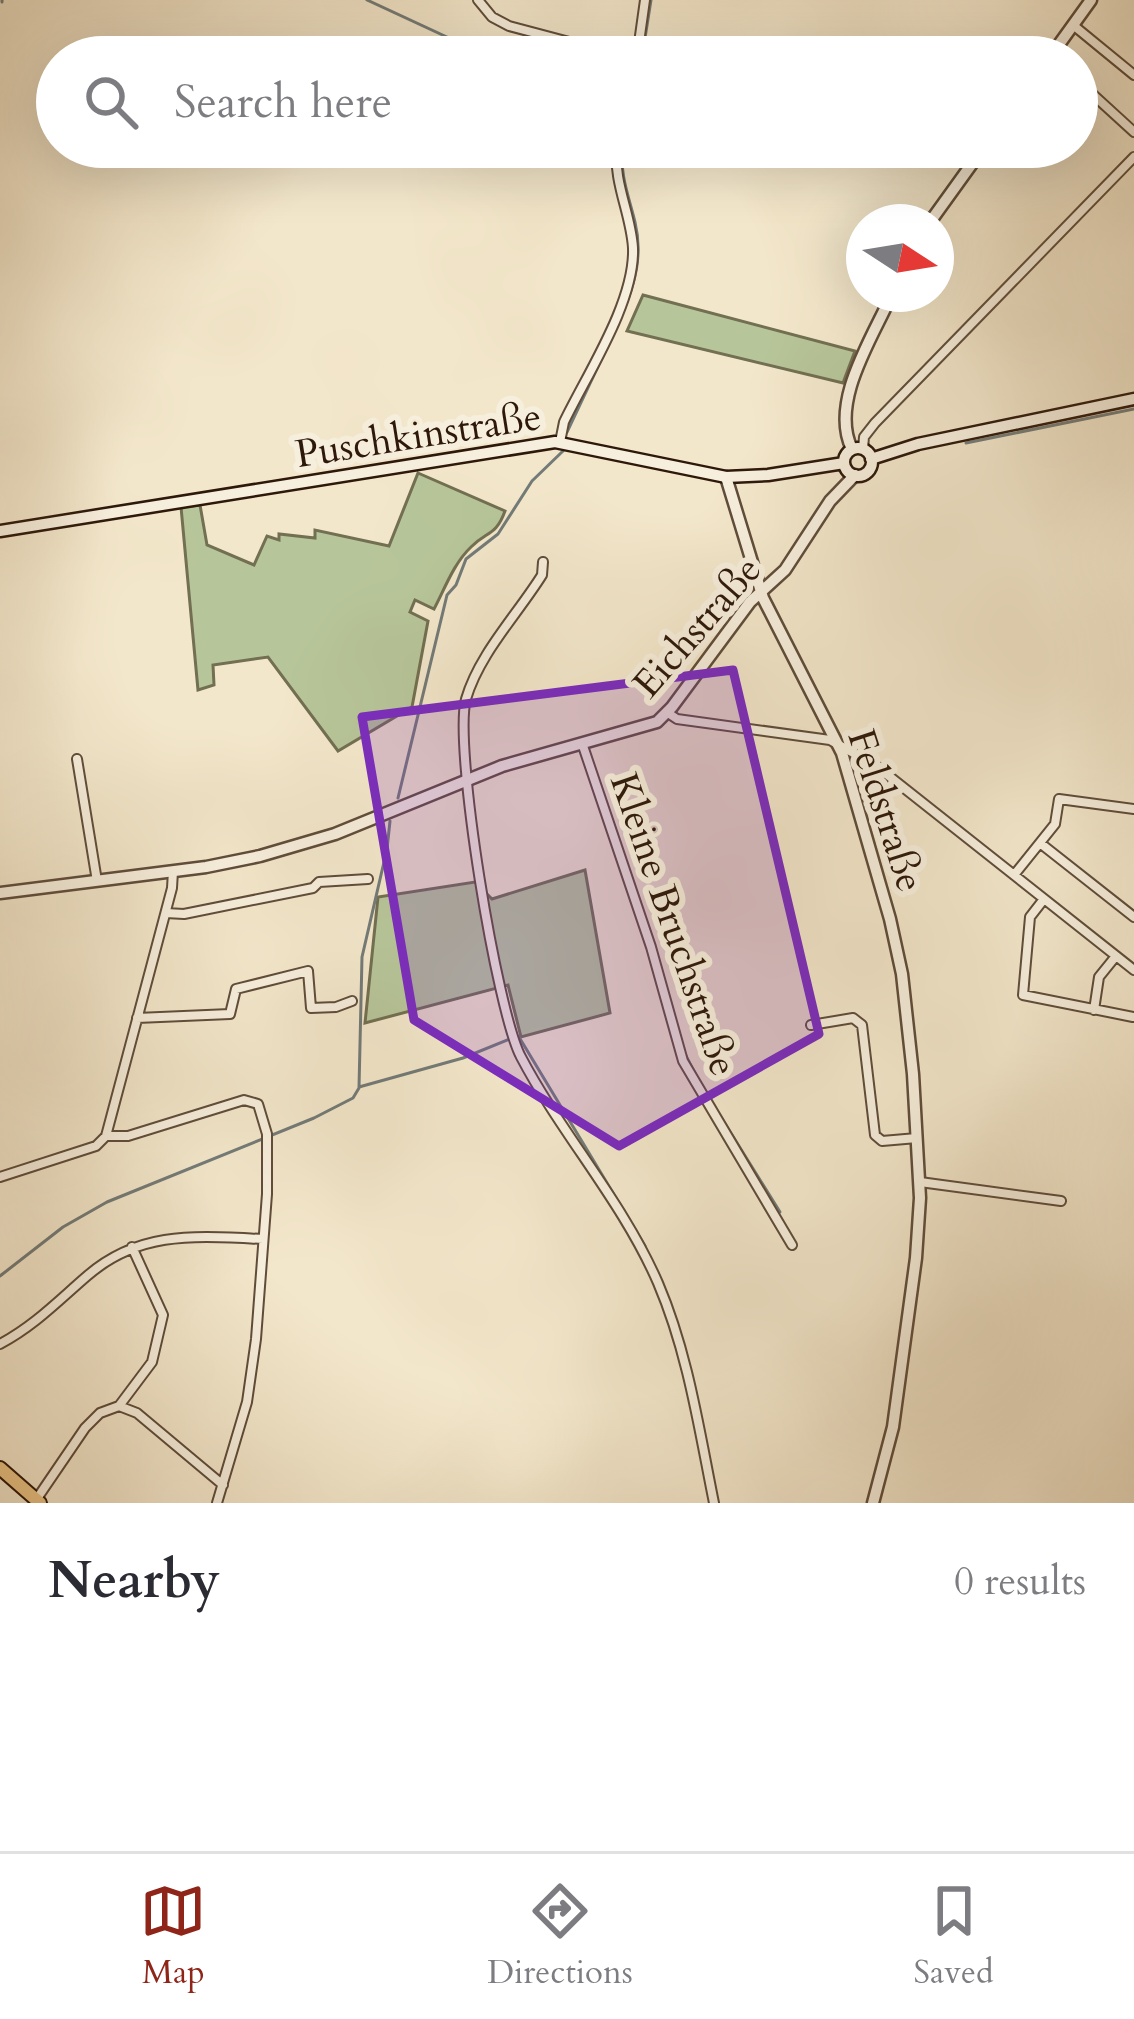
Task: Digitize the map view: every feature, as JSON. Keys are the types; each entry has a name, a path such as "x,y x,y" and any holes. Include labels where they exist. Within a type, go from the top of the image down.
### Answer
{"main road":[{"path":"0,1468 38,1502"}],"street":[{"path":"478,0 509,26 547,36"},
{"path":"640,36 645,0"},
{"path":"1065,36 1091,0"},
{"path":"1073,25 1088,36"},
{"path":"1098,43 1132,68"},
{"path":"1098,99 1134,132"},
{"path":"862,452 865,434 1134,158"},
{"path":"563,442 564,422 624,296 632,266 631,229 617,168"},
{"path":"943,204 969,168"},
{"path":"862,452 845,431 848,402 885,312"},
{"path":"855,475 844,463 862,452 1134,400"},
{"name":"Puschkinstraße","path":"0,531 563,442 726,477 844,463"},
{"name":"Eichstraße","path":"0,893 235,862 318,839 469,778 657,722 760,592 785,570 830,501 855,475 868,472 862,452"},
{"name":"Feldstraße","path":"726,477 760,592 838,742 900,964 920,1182 916,1258 893,1427 873,1503"},
{"path":"543,562 542,575 469,692 463,728 481,880 512,1038 657,1281 697,1410 714,1503"},
{"path":"668,713 677,719 838,742 875,765 1134,970"},
{"name":"Kleine Bruchstraße","path":"582,743 683,1060 792,1245"},
{"path":"77,759 97,881"},
{"path":"1014,875 1054,824 1059,799 1134,809"},
{"path":"1040,843 1134,917"},
{"path":"0,1178 96,1146 106,1136 173,871"},
{"path":"166,913 184,914 319,882 368,879"},
{"path":"1044,899 1030,917 1023,995 1133,1016"},
{"path":"1094,1010 1100,977 1116,956"},
{"path":"137,1018 230,1014 236,989 308,971 311,1008 352,1001"},
{"path":"811,1025 854,1018 862,1025 875,1135 882,1141 917,1138"},
{"path":"106,1136 128,1136 244,1100 254,1101 261,1109 267,1138 263,1239 247,1402 218,1503"},
{"path":"920,1182 1061,1201"},
{"path":"0,1344 43,1318 100,1265 132,1246 186,1235 263,1239"},
{"path":"38,1502 92,1420 119,1406 152,1362 163,1324 162,1308 132,1246"},
{"path":"119,1406 137,1413 223,1485"}],"highlighted area":[{"path":"733,670 819,1034 619,1146 414,1020 362,717"}],"green space":[{"path":"643,295 855,351 843,383 627,331"},
{"path":"418,473 505,511 495,529 460,560 434,609 415,600 410,612 428,621 412,707 338,751 268,657 213,665 214,685 198,690 181,507 200,505 207,545 254,565 267,536 279,540 279,534 315,538 315,530 389,546"},
{"path":"585,870 610,1013 521,1037 508,985 365,1023 378,897 475,882 492,899"}],"waterway":[{"path":"367,0 445,36"},
{"path":"645,36 651,0"},
{"path":"622,314 638,258 623,168"},
{"path":"567,432 610,341"},
{"path":"966,443 1134,409"},
{"path":"398,798 447,595 466,559 498,534 532,481 563,451"},
{"path":"0,1276 63,1227 107,1202 353,1098 359,1088 362,957 390,821"},
{"path":"519,1037 645,1246"},
{"path":"359,1087 463,1058 510,1039"},
{"path":"685,1054 700,1083"},
{"path":"714,1106 780,1212"}]}
